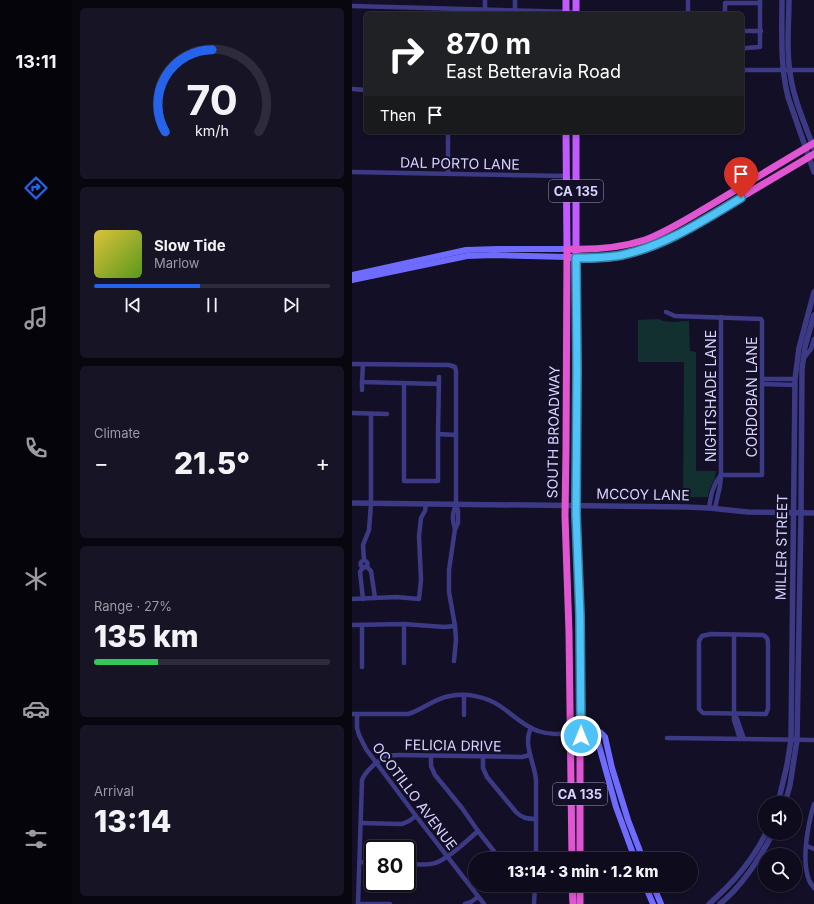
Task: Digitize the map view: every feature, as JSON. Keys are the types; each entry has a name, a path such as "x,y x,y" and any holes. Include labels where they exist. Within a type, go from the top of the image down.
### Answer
{"highway":[{"path":"567,249 576,250 618,247 656,235 812,146"},
{"path":"576,258 620,256 647,248 684,232 812,156"},
{"path":"725,196 730,204"},
{"name":"SOUTH BROADWAY","path":"567,249 565,505 571,733"},
{"name":"SOUTH BROADWAY","path":"576,258 576,506 580,616 581,732"},
{"path":"566,414 576,415"},
{"name":"CA 135","path":"580,852 581,732"},
{"name":"CA 135","path":"571,733 572,852"},
{"path":"572,892 573,904"},
{"path":"580,892 580,904"}],"main road":[{"path":"566,0 566,12"},
{"path":"576,0 576,12"},
{"path":"567,134 569,165 571,172 576,176"},
{"name":"SOUTH BROADWAY","path":"567,134 567,249"},
{"name":"SOUTH BROADWAY","path":"576,134 576,258"},
{"path":"352,275 466,250 567,249"},
{"path":"352,280 471,255 576,258"},
{"path":"571,733 596,729 605,737 612,768 628,820 640,852"},
{"path":"581,732 592,736 598,742 616,807 632,852"},
{"path":"648,892 653,904"},
{"path":"657,892 661,904"}],"street":[{"path":"485,0 485,10"},
{"path":"515,0 515,10"},
{"path":"688,0 688,12"},
{"path":"782,0 781,50 794,95 812,146 814,172"},
{"path":"786,70 789,0"},
{"path":"725,12 725,3 760,2 760,47 744,49"},
{"path":"352,6 549,12"},
{"path":"744,31 760,31"},
{"path":"744,70 814,70"},
{"path":"352,89 364,90"},
{"path":"448,134 448,174"},
{"name":"DAL PORTO LANE","path":"352,172 567,176"},
{"name":"MILLER STREET","path":"780,796 794,740 795,382 799,348 814,292"},
{"path":"666,312 675,316 721,317"},
{"name":"MILLER STREET","path":"787,796 790,786 794,740 801,513 801,388 805,347 814,315"},
{"name":"CORDOBAN LANE","path":"721,317 761,319 762,321 762,475 721,475"},
{"name":"NIGHTSHADE LANE","path":"712,508 720,486 721,475 721,317"},
{"name":"MILLER STREET","path":"803,360 814,339"},
{"path":"352,364 449,365 455,367 456,505 453,511 453,523 455,529 449,570 450,596 456,640 454,661"},
{"path":"362,364 362,390"},
{"path":"404,383 404,481 438,481 439,377"},
{"path":"362,382 439,384"},
{"path":"762,382 795,382"},
{"path":"352,413 387,414"},
{"path":"363,599 360,572 368,564 364,560 363,546 370,530 371,414"},
{"path":"438,434 456,435"},
{"name":"MCCOY LANE","path":"352,503 712,508 748,512 814,513"},
{"path":"352,599 396,597 419,599 421,580 419,536 426,504"},
{"path":"365,567 371,570 375,598"},
{"path":"352,625 404,624 444,627 455,626"},
{"path":"404,624 404,663"},
{"path":"362,625 362,667"},
{"path":"712,634 734,635 763,636 768,640 768,709 764,714 703,713 699,709 700,641 702,636 712,634"},
{"path":"734,635 733,714 737,719 742,739"},
{"path":"354,714 408,714 448,696 464,695 481,697 494,702 531,728 538,731 551,734 571,733"},
{"path":"464,695 464,715"},
{"name":"OCOTILLO AVENUE","path":"354,714 360,740 366,749 484,904"},
{"path":"531,728 528,741 536,780 536,852"},
{"path":"667,738 814,740"},
{"name":"FELICIA DRIVE","path":"376,763 384,757 399,755 483,757 522,757 530,755"},
{"path":"431,756 432,769 435,774 494,852"},
{"path":"483,757 483,768 487,777 516,812 521,817 536,819"},
{"path":"376,763 362,780 358,904 390,904"},
{"path":"814,804 809,824 806,864 809,881 814,888"},
{"path":"361,823 402,824 416,816"},
{"path":"416,864 436,863 478,831"},
{"path":"709,904 730,884 750,859 762,840"},
{"path":"720,904 734,890 755,863 769,840"},
{"path":"807,846 814,849"},
{"path":"360,862 364,862"},
{"path":"534,904 535,892"},
{"path":"465,904 478,897"}],"green space":[{"path":"658,319 670,322 689,321 690,351 696,352 696,471 716,471 708,497 683,497 684,362 638,362 638,320"}],"route":[{"path":"581,736 580,616 576,514 576,258 620,256 647,248 684,232 741,198"}]}
